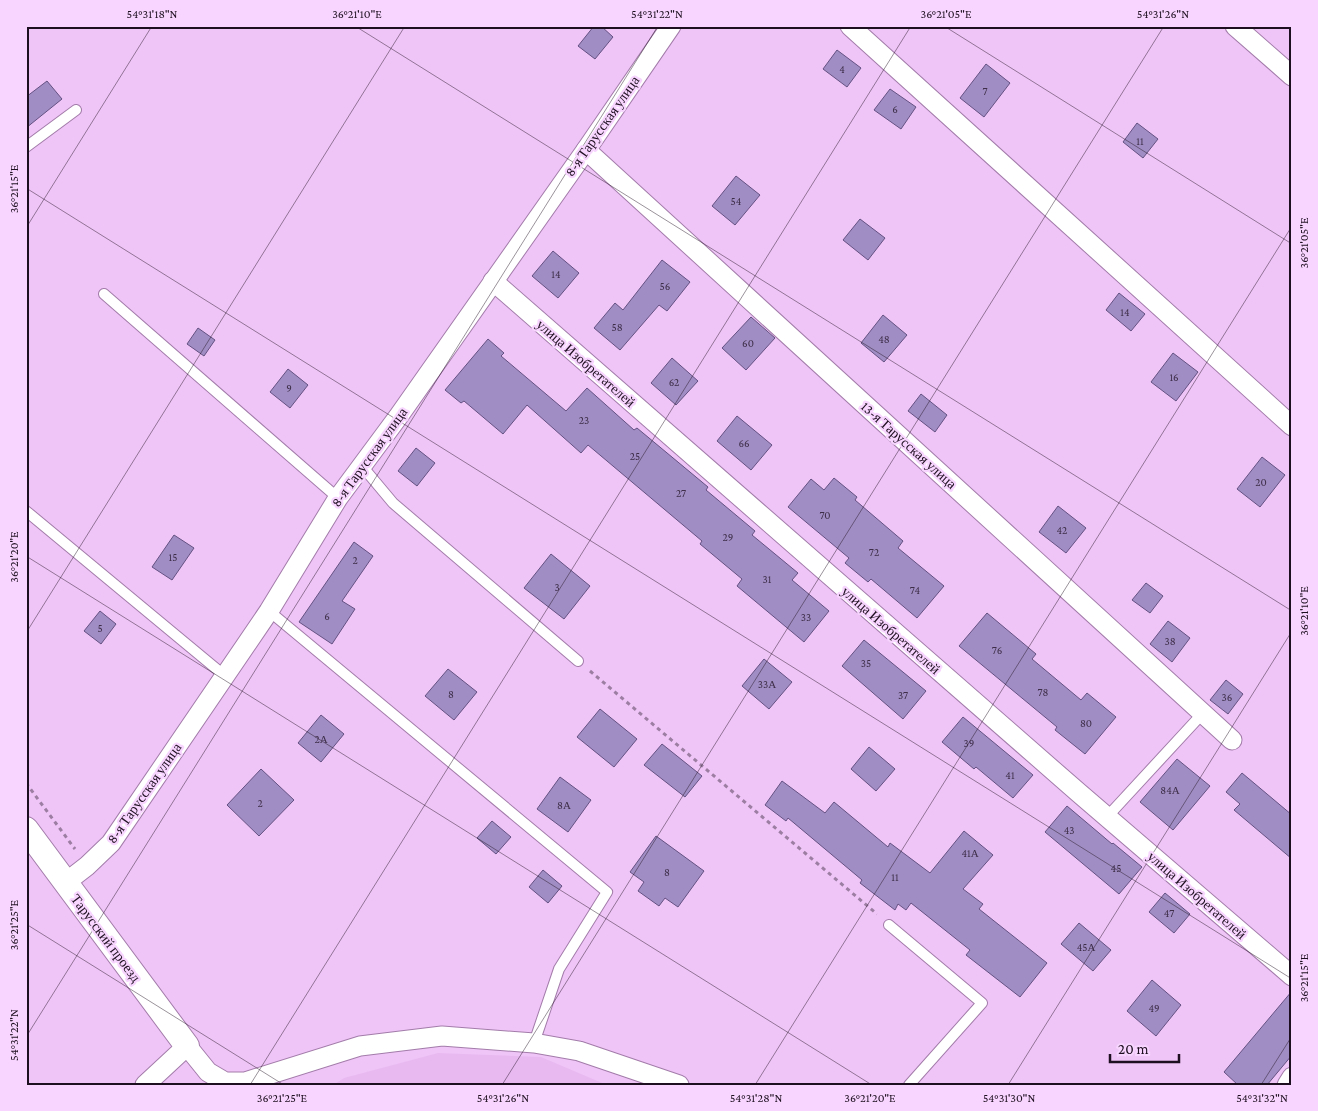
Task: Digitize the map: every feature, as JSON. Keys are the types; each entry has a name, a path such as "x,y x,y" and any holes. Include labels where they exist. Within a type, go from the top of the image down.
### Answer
{"street":[{"name":"8-я Тарусская улица","path":"65,883 87,866 111,843 269,611 338,498 404,409 671,26"},
{"path":"850,26 1292,426"},
{"path":"1235,26 1292,76"},
{"name":"13-я Тарусская улица","path":"586,150 1232,740"},
{"name":"улица Изобретателей","path":"493,282 1292,976"},
{"name":"Тарусский проезд","path":"26,830 187,1046"},
{"path":"146,1085 187,1046 211,1078 225,1082 245,1082 360,1046 442,1036 534,1043 579,1051 679,1085"},
{"path":"1287,1085 1292,1077"}],"lane":[{"path":"26,147 76,110"},
{"path":"104,294 338,498"},
{"path":"362,466 393,503 578,660"},
{"path":"26,511 225,676"},
{"path":"269,611 607,892 559,969 534,1043"},
{"path":"1107,817 1203,713"},
{"path":"889,924 982,1003 908,1085"}],"path":[{"path":"578,660 889,924"},
{"path":"26,783 87,866"}],"shaded area":[{"path":"438,1053 541,1057 607,1085 333,1085 344,1078"}],"building":[{"path":"594,26 601,26 613,37 595,59 578,46"},
{"path":"837,50 861,68 847,87 823,69"},
{"path":"986,64 1010,83 984,117 960,98"},
{"path":"47,81 62,99 26,128 26,97"},
{"path":"890,89 916,107 901,129 874,110"},
{"path":"1137,123 1158,139 1143,158 1123,142"},
{"path":"736,176 760,195 735,225 712,206"},
{"path":"860,219 885,238 868,260 843,240"},
{"path":"553,251 579,273 558,298 532,276"},
{"path":"662,260 690,282 667,311 659,305 620,350 594,328 615,303 623,310"},
{"path":"1119,293 1145,314 1131,331 1106,310"},
{"path":"883,315 907,335 884,362 861,343"},
{"path":"751,317 775,338 746,370 722,348"},
{"path":"198,328 215,340 204,356 187,344"},
{"path":"488,339 504,353 501,356 566,411 587,388 634,430 637,428 708,487 706,490 755,531 752,535 798,573 792,580 829,611 804,642 737,586 742,579 700,544 702,541 588,445 581,453 527,405 503,434 464,401 461,403 445,390"},
{"path":"1173,353 1198,372 1176,401 1151,382"},
{"path":"672,358 698,381 676,405 651,383"},
{"path":"288,369 308,385 290,408 270,392"},
{"path":"921,394 947,415 935,432 908,411"},
{"path":"737,416 772,445 751,470 717,441"},
{"path":"416,448 435,463 417,486 398,471"},
{"path":"1262,457 1285,475 1260,507 1237,489"},
{"path":"834,478 857,497 855,500 903,541 898,548 944,586 917,618 871,579 868,582 845,563 849,558 788,507 811,479 824,490"},
{"path":"1058,506 1086,528 1066,553 1039,532"},
{"path":"174,535 194,548 172,580 152,567"},
{"path":"354,542 373,556 342,601 355,609 332,644 299,622"},
{"path":"551,554 590,586 564,619 524,588"},
{"path":"1146,583 1163,596 1150,613 1132,600"},
{"path":"100,611 116,624 101,644 84,631"},
{"path":"987,613 1036,654 1032,659 1081,700 1087,693 1116,717 1085,754 1055,730 1057,727 959,646"},
{"path":"1168,621 1190,638 1172,662 1150,644"},
{"path":"864,640 926,691 903,719 842,666"},
{"path":"764,659 792,682 769,709 742,686"},
{"path":"448,669 477,692 454,720 425,696"},
{"path":"1226,680 1243,694 1228,714 1210,700"},
{"path":"600,709 637,739 614,767 577,737"},
{"path":"321,715 344,734 321,762 298,743"},
{"path":"963,717 1033,775 1013,798 942,742"},
{"path":"662,744 702,776 685,797 644,765"},
{"path":"869,747 895,769 876,791 851,769"},
{"path":"1177,759 1210,786 1173,830 1140,802"},
{"path":"261,769 294,800 259,836 227,805"},
{"path":"1242,773 1292,815 1292,859 1234,810 1240,804 1226,792"},
{"path":"560,777 591,800 568,832 537,809"},
{"path":"782,781 825,813 834,802 888,847 890,843 930,873 964,831 993,855 963,889 983,904 979,909 1047,963 1020,997 966,955 970,950 911,903 906,910 898,904 895,910 860,883 862,880 788,818 786,821 765,805"},
{"path":"1067,806 1142,867 1119,894 1045,832"},
{"path":"492,821 511,837 496,854 477,838"},
{"path":"656,836 704,871 678,907 665,898 659,906 638,891 644,882 630,872"},
{"path":"543,870 562,886 548,903 529,887"},
{"path":"1165,893 1190,914 1174,933 1149,912"},
{"path":"1079,923 1111,950 1093,971 1061,944"},
{"path":"1152,980 1181,1005 1156,1036 1127,1011"},
{"path":"1292,991 1292,1055 1267,1085 1238,1085 1224,1072"}]}
